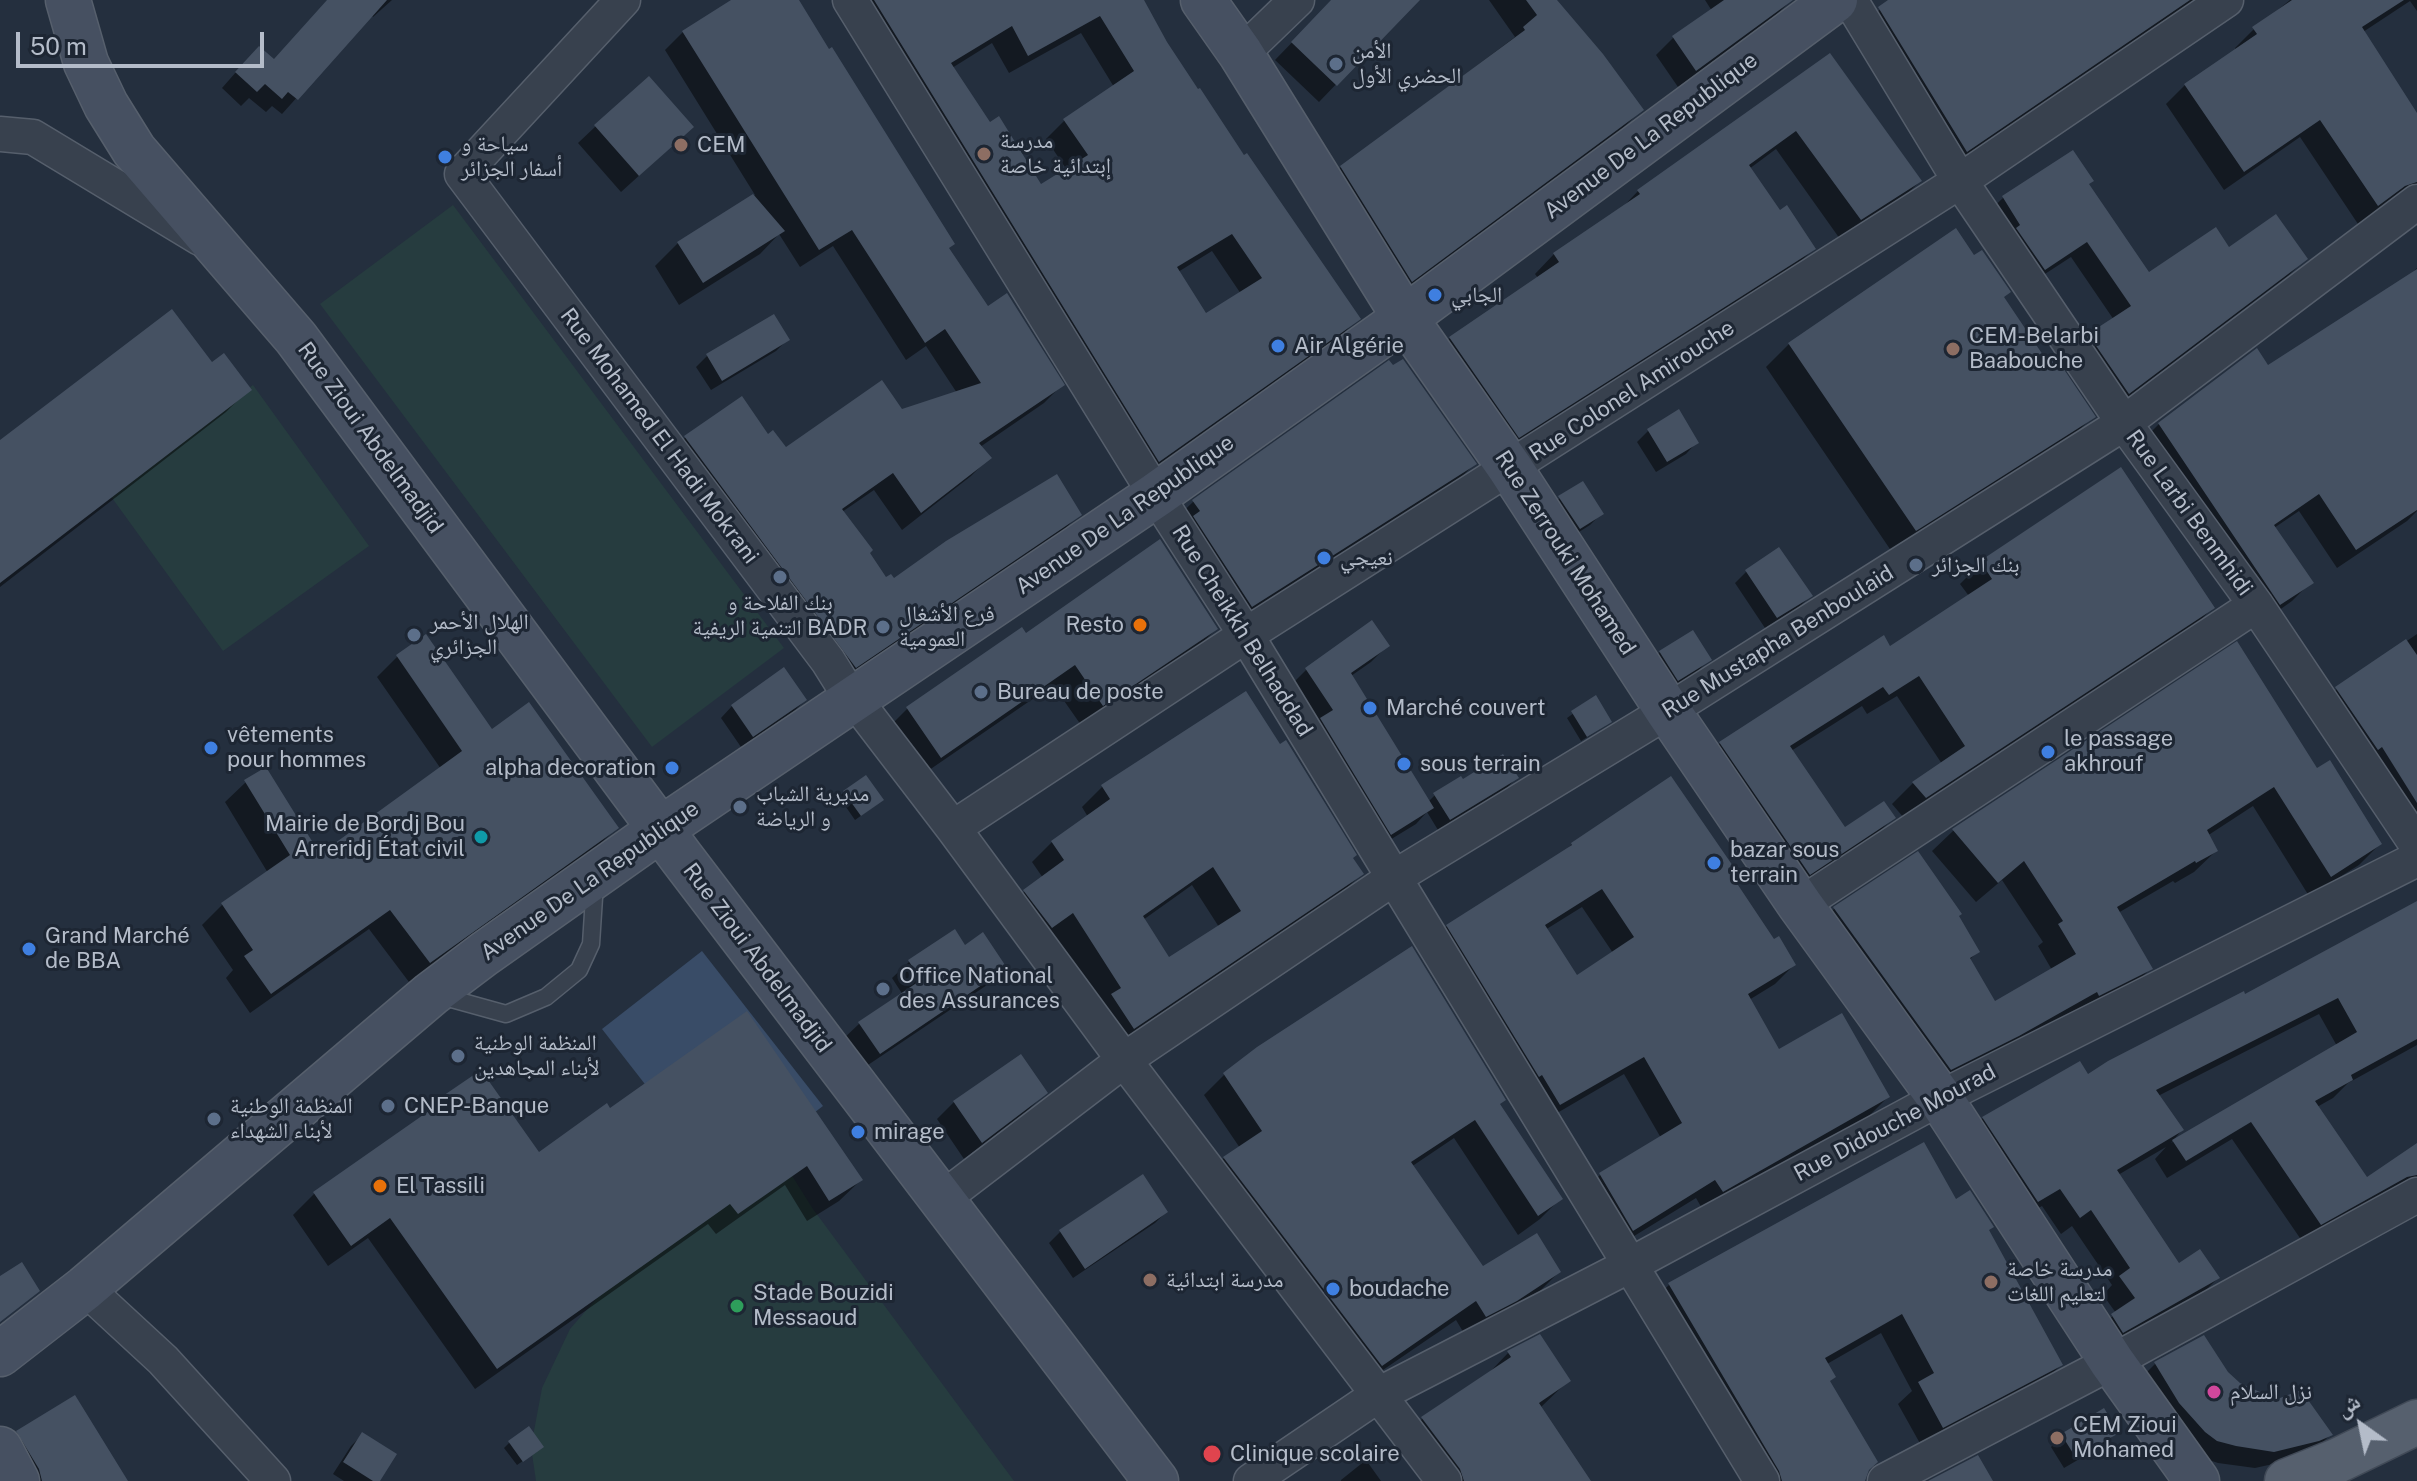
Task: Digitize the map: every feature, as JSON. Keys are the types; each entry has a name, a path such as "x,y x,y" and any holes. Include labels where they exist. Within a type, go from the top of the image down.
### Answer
{"main road":[{"name":"Rue Zioui Abdelmadjid","path":"68,0 86,63 106,105 134,150 296,338 661,829 1156,1481"},
{"name":"Rue Zerrouki Mohamed","path":"1203,0 1241,54 1405,318 1510,468 1668,711 1800,905 1940,1098 2112,1362 2197,1481"},
{"name":"Avenue De La Republique","path":"0,1354 85,1288 431,994 661,829 1156,495 1405,318 1835,0"},
{"path":"2287,1481 2337,1461 2417,1422"},
{"path":"0,1449 17,1481"},
{"path":"2365,1481 2417,1454"}],"street":[{"name":"Rue Mohamed El Hadi Mokrani","path":"623,0 462,174 828,661 853,701 953,828 1124,1060 1444,1481"},
{"name":"Rue Cheikkh Belhaddad","path":"850,0 1246,635 1762,1481"},
{"path":"1241,54 1297,0"},
{"name":"Rue Larbi Benmhidi","path":"1850,0 1960,181 2124,423 2256,605 2417,845"},
{"name":"Rue Colonel Amirouche","path":"953,828 1246,635 1960,181 2226,0"},
{"path":"0,134 33,137 218,249"},
{"name":"Rue Mustapha Benboulaid","path":"942,1199 1124,1060 1395,877 1668,711 2124,423 2417,202"},
{"path":"1800,905 2256,605"},
{"name":"Rue Didouche Mourad","path":"1251,1481 1378,1395 1630,1265 1940,1098 2417,859"},
{"path":"1885,1481 2112,1362 2417,1195"},
{"path":"85,1288 163,1360 273,1481"}],"lane":[{"path":"431,994 506,1014 546,997 579,970 591,944 596,876"}],"green space":[{"path":"453,205 784,648 652,747 320,304"},
{"path":"253,385 369,546 223,651 107,491"},
{"name":"Stade Bouzidi Messaoud","path":"786,1166 813,1209 1014,1481 536,1481 531,1447 542,1388 570,1329 610,1283"}],"water":[{"path":"702,951 823,1106 722,1183 602,1029"}],"building":[{"path":"327,0 387,0 298,100 288,92 282,99 265,84 257,92 235,72 259,46 274,59"},
{"path":"731,0 799,0 829,49 832,47 955,244 949,248 988,306 1007,293 1065,385 979,443 992,458 921,513 893,473 842,509 873,550 870,553 886,577 891,574 894,578 946,541 1057,474 1082,515 856,668 684,436 742,396 768,434 773,430 786,447 882,380 902,409 981,383 945,329 925,343 852,230 819,250 682,31"},
{"path":"874,0 1144,0 1198,89 1244,155 1247,153 1361,319 1159,462","holes":["1100,16 1134,71 1063,119 1088,155 1041,184 999,116 990,122 951,63 1012,26 1028,56","1232,234 1262,278 1206,313 1177,267"]},
{"name":"الأمن الحضري الأول","path":"1331,0 1420,0 1337,86 1291,42"},
{"path":"1526,0 1557,0 1603,54 1644,110 1412,282 1340,166 1525,30 1523,27 1537,15"},
{"path":"1724,0 1793,0 1696,71 1672,36"},
{"path":"1888,0 2190,0 1967,152 1878,7"},
{"path":"2292,0 2404,0 2362,27 2417,113 2417,182 2405,186 2378,206 2320,120 2244,172 2184,84 2257,34 2252,27"},
{"path":"1830,53 1922,181 1861,220 1796,131 1749,165 1780,210 1787,205 1816,249 1519,438 1449,337 1559,262 1553,253 1640,194 1637,190"},
{"path":"649,76 694,127 639,176 594,125"},
{"path":"2073,150 2094,181 2089,184 2149,272 2216,227 2229,247 2276,214 2308,259 2129,394 2088,334 2131,306 2087,242 2045,270 2016,228 2020,225 2002,196"},
{"path":"753,194 785,231 703,283 677,242"},
{"path":"1956,228 1974,255 1982,250 2011,292 2004,297 2047,361 2055,356 2096,417 1916,531 1788,343"},
{"path":"2417,269 2417,510 2356,550 2319,494 2274,525 2314,583 2280,605 2158,423 2257,348 2268,365"},
{"path":"172,309 212,362 224,353 252,390 0,583 0,440"},
{"path":"774,314 790,340 722,381 706,354"},
{"path":"1403,359 1477,464 1252,607 1193,516 1200,511 1192,500 1389,360 1393,365"},
{"path":"1679,409 1699,443 1667,462 1647,429"},
{"path":"2121,467 2215,608 1926,798 1912,782 1965,746 1919,676 1889,695 1883,687 1790,746 1845,827 1884,801 1896,818 1810,875 1719,742 1884,635 1890,646 1992,579 1980,561"},
{"path":"1583,481 1604,514 1580,529 1558,496"},
{"name":"Resto","path":"1160,539 1218,629 1103,706 1075,665 941,758 906,707 1022,627 1026,633"},
{"path":"1779,547 1813,596 1777,618 1745,570"},
{"path":"1372,620 1390,646 1351,673 1434,808 1391,835 1320,718 1333,710 1305,668"},
{"path":"1693,630 1712,660 1678,681 1659,651"},
{"name":"Mairie de Bordj Bou Arreridj État civil","path":"426,634 492,729 529,702 619,828 430,963 390,910 271,994 244,956 253,950 221,903 290,855 244,780 266,767 320,854 462,751 396,655"},
{"path":"2406,639 2417,655 2417,803 2382,747 2378,750 2335,687"},
{"path":"2237,641 2317,768 2330,760 2382,844 2331,877 2274,787 2207,830 2218,851 2195,861 2117,907 2153,969 2099,996 2097,992 1951,1070 1833,907 1918,851 1962,914 1959,916 1980,952 1970,958 1995,1001 2076,954 2058,924 2063,921 2024,861 1998,883 1952,829"},
{"path":"784,667 807,700 753,737 731,705"},
{"path":"1246,691 1280,744 1286,740 1357,855 1353,858 1364,874 1134,1029 1111,994 1121,988 1073,913 1052,928 1023,890 1064,860 1051,841 1110,799 1101,785","holes":["1213,867 1241,911 1169,957 1143,916"]},
{"path":"1596,695 1612,722 1587,737 1571,711"},
{"path":"1503,754 1519,778 1450,820 1433,793"},
{"path":"866,775 884,800 861,816 843,791"},
{"path":"1671,776 1735,869 1730,873 1774,939 1779,936 1796,965 1748,994 1779,1049 1842,1013 1890,1097 1723,1192 1715,1180 1633,1231 1599,1173 1682,1123 1644,1057 1560,1105 1542,1075 1539,1077 1446,925","holes":["1602,889 1634,937 1577,975 1545,925"]},
{"path":"2417,901 2417,1039 2351,1075 2353,1080 2315,1101 2367,1177 2417,1143 2417,1175 2407,1177 2321,1225 2251,1122 2186,1161 2172,1140 2357,1032 2338,998 2156,1090 2184,1130 2117,1170 2179,1263 2200,1249 2220,1278 2123,1333 2111,1314 2135,1298 2119,1276 2130,1268 2091,1210 2080,1218 2060,1189 2038,1202 1982,1117 2080,1061 2088,1074"},
{"path":"955,929 965,945 983,932 1007,968 880,1054 858,1022 921,980 908,960"},
{"path":"1412,946 1506,1100 1500,1104 1563,1199 1538,1216 1475,1120 1411,1162 1483,1266 1537,1233 1561,1272 1486,1317 1476,1301 1382,1366 1223,1157 1262,1131 1223,1073 1257,1047"},
{"path":"747,1011 863,1180 829,1201 807,1166 738,1214 730,1204 497,1369 390,1218 351,1246 313,1192 436,1106 434,1102 481,1070 539,1152 607,1103 610,1108"},
{"path":"1021,1054 1048,1093 982,1143 953,1101"},
{"path":"1924,1142 1956,1199 1970,1190 1994,1227 1989,1230 2063,1365 1943,1428 1918,1382 1934,1373 1902,1314 1825,1358 1836,1377 1830,1381 1878,1462 1869,1470 1865,1481 1782,1481 1668,1283"},
{"path":"1143,1174 1168,1212 1085,1269 1059,1230"},
{"path":"22,1262 40,1291 0,1322 0,1276"},
{"path":"1540,1334 1571,1381 1539,1403 1591,1481 1464,1481 1460,1469 1421,1417 1511,1357 1507,1351"},
{"name":"نزل السلام","path":"2204,1335 2228,1372 2240,1383 2271,1397 2280,1398 2301,1390 2333,1435 2274,1452 2217,1441 2205,1432 2179,1403 2154,1362"},
{"path":"75,1395 128,1481 42,1481 39,1469 16,1431"},
{"path":"2104,1408 2119,1433 2076,1458 2061,1434"},
{"path":"529,1426 544,1447 523,1462 508,1441"},
{"path":"362,1432 397,1454 380,1481 373,1481 343,1462"},
{"path":"1978,1455 1993,1481 1928,1481"}],"place":[{"name":"الأمن الحضري الأول","path":"1336,64"},
{"name":"CEM","path":"681,145"},
{"name":"مدرسة إبتدائية خاصة","path":"984,154"},
{"name":"سياحة و أسفار الجزائر","path":"445,157"},
{"name":"الجابي","path":"1435,295"},
{"name":"Air Algérie","path":"1278,346"},
{"name":"CEM-Belarbi Baabouche","path":"1953,349"},
{"name":"نعيجي","path":"1324,558"},
{"name":"بنك الجزائر","path":"1916,565"},
{"name":"بنك الفلاحة و التنمية الريفية BADR","path":"780,577"},
{"name":"Resto","path":"1140,625"},
{"name":"فرع الأشغال العمومية","path":"883,627"},
{"name":"الهلال الأحمر الجزائري","path":"414,635"},
{"name":"Bureau de poste","path":"981,692"},
{"name":"Marché couvert","path":"1370,708"},
{"name":"vêtements pour hommes","path":"211,748"},
{"name":"le passage akhrouf","path":"2048,752"},
{"name":"sous terrain","path":"1404,764"},
{"name":"alpha decoration","path":"672,768"},
{"name":"مديرية الشباب و الرياضة","path":"740,807"},
{"name":"Mairie de Bordj Bou Arreridj État civil","path":"481,837"},
{"name":"bazar sous terrain","path":"1714,863"},
{"name":"Grand Marché de BBA","path":"29,949"},
{"name":"Office National des Assurances","path":"883,989"},
{"name":"المنظمة الوطنية لأبناء المجاهدين","path":"458,1056"},
{"name":"CNEP-Banque","path":"388,1106"},
{"name":"المنظمة الوطنية لأبناء الشهداء","path":"214,1119"},
{"name":"mirage","path":"858,1132"},
{"name":"El Tassili","path":"380,1186"},
{"name":"مدرسة ابتدائية","path":"1150,1280"},
{"name":"مدرسة خاصة لتعليم اللغات","path":"1991,1282"},
{"name":"boudache","path":"1333,1289"},
{"name":"Stade Bouzidi Messaoud","path":"737,1306"},
{"name":"نزل السلام","path":"2214,1392"},
{"name":"CEM Zioui Mohamed","path":"2057,1438"},
{"name":"Clinique scolaire","path":"1212,1454"}]}
